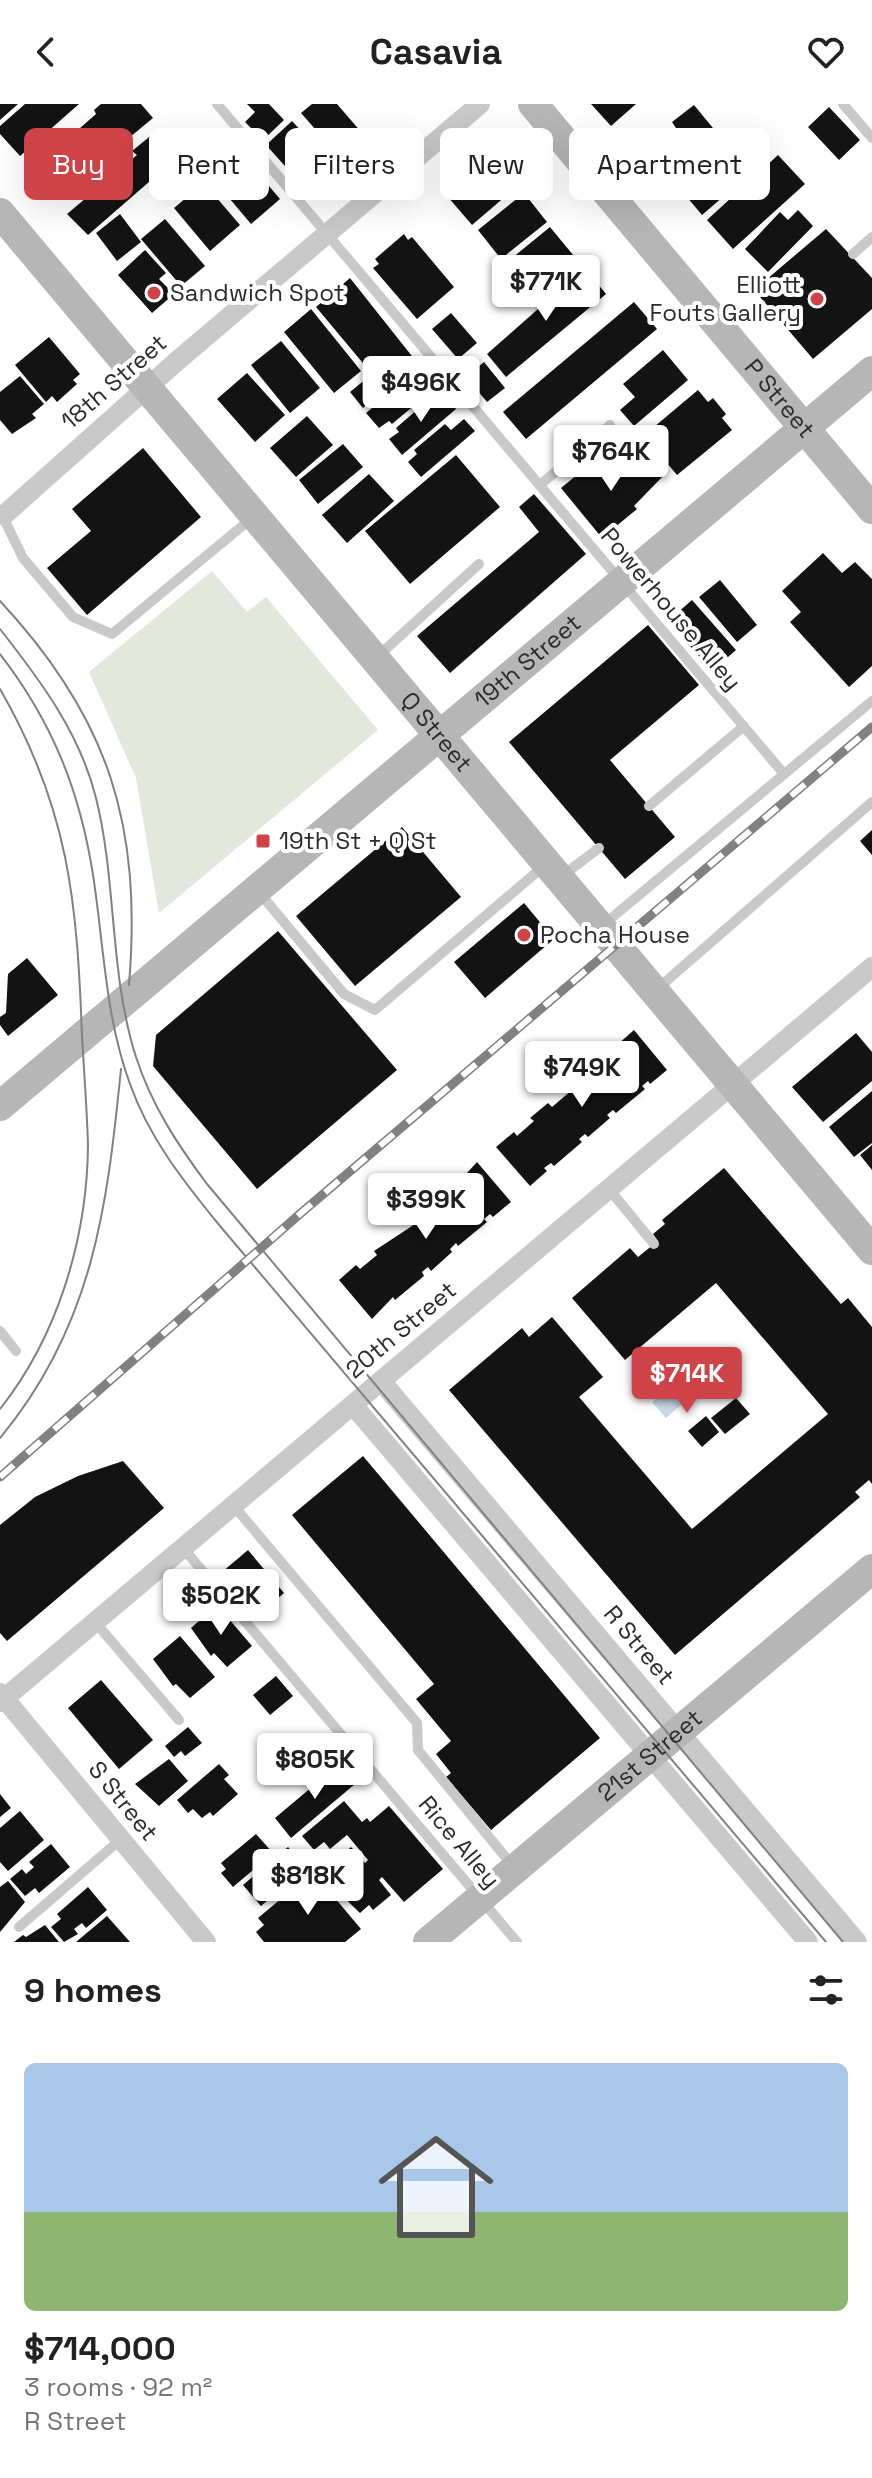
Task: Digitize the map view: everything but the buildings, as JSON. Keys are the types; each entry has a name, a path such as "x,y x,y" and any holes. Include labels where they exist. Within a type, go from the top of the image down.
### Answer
{"main road":[{"name":"P Street","path":"533,104 872,509"},
{"name":"Q Street","path":"0,213 872,1250"},
{"name":"19th Street","path":"0,1106 872,371"},
{"name":"21st Street","path":"429,1942 872,1569"}],"street":[{"name":"18th Street","path":"2,516 480,104"},
{"name":"20th Street","path":"2,1698 872,967"},
{"name":"R Street","path":"381,1381 857,1942"},
{"path":"353,1405 808,1942"},
{"name":"S Street","path":"2,1698 206,1942"}],"lane":[{"name":"Powerhouse Alley","path":"217,104 784,774"},
{"path":"843,104 872,138"},
{"path":"853,254 872,237"},
{"path":"540,485 610,425"},
{"path":"2,516 23,558 73,617 112,634 254,515"},
{"path":"375,658 479,564"},
{"path":"600,927 872,701"},
{"path":"649,806 744,726"},
{"path":"655,991 872,802"},
{"path":"257,890 344,994 375,1010 553,871 599,848"},
{"path":"609,1189 654,1244"},
{"path":"0,1331 16,1351"},
{"path":"233,1505 417,1723 418,1750 516,1870"},
{"name":"Rice Alley","path":"183,1548 517,1942"},
{"path":"95,1622 179,1720"},
{"path":"19,1927 120,1840"}],"shaded area":[{"path":"212,571 247,612 266,597 378,730 159,913 136,778 89,672"}],"water":[{"path":"712,1352 726,1369 701,1389 696,1384 679,1398 683,1403 666,1418 652,1402"}],"tram line":[{"path":"0,601 38,645 68,689 93,733 111,778 123,825 130,875 132,928 129,985"},
{"path":"0,629 57,708 89,774 103,830 127,1025 142,1074 175,1139 207,1184 843,1942"},
{"path":"0,654 35,705 72,786 97,901 115,1032 138,1104 169,1159 220,1226 826,1942"},
{"path":"0,689 41,775 65,857 77,942 88,1146 82,1216 65,1285 38,1350 0,1409"},
{"path":"0,1438 31,1396 56,1353 90,1264 109,1170 121,1069"}],"railway":[{"path":"0,1477 301,1213 872,727"}],"place":[{"name":"Sandwich Spot","path":"154,293"},
{"name":"Elliott Fouts Gallery","path":"817,299"},
{"name":"19th St + Q St","path":"263,841"},
{"name":"Pocha House","path":"524,935"}]}
